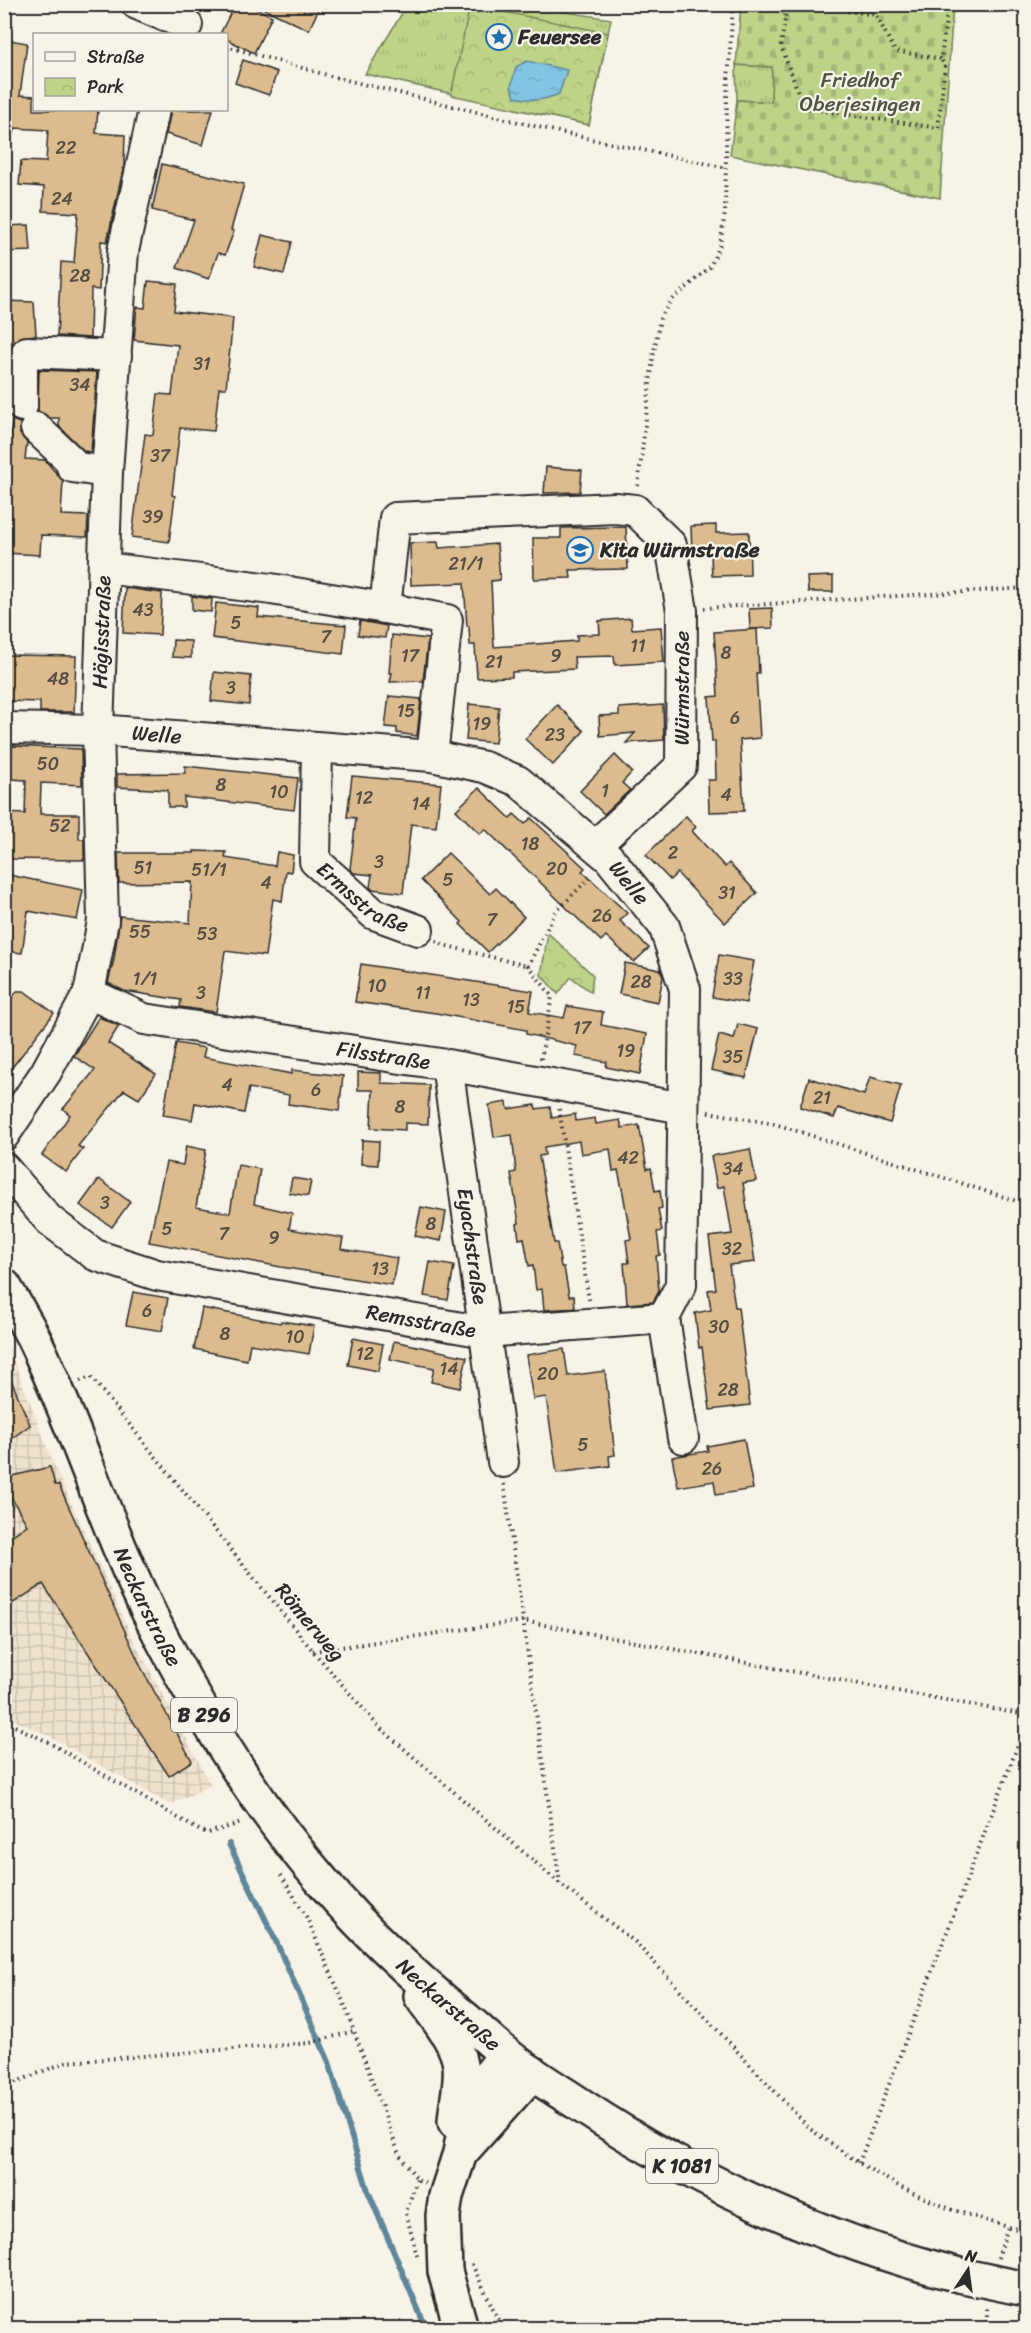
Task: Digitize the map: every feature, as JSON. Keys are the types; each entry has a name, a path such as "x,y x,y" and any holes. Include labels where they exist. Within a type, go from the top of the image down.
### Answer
{"main road":[{"name":"Neckarstraße","path":"4,1286 34,1341 56,1389 138,1591 206,1719 258,1800 294,1847 354,1917 506,2055 483,2083 469,2107 460,2153 451,2178 443,2216 445,2271 461,2328"},
{"name":"Neckarstraße","path":"390,1952 447,2033 455,2049 460,2065 460,2086 454,2130 460,2153"},
{"name":"K 1081","path":"506,2055 639,2141 763,2206 879,2253 1026,2289"},
{"name":"Neckarstraße","path":"460,2153 498,2108 532,2073"}],"street":[{"path":"137,4 188,21"},
{"name":"Hägisstraße","path":"4,1135 46,1071 89,993 103,921 98,730 105,568 106,472 117,356 123,251 154,111"},
{"path":"106,472 72,467 70,460 29,417 22,360 27,352 117,356"},
{"path":"385,608 395,518 615,508 635,510"},
{"name":"Würmstraße","path":"602,852 681,766 682,611 671,545 635,510"},
{"path":"105,568 271,589 447,620 432,756"},
{"name":"Welle","path":"4,728 98,730 432,756 484,767 518,781 602,852 664,926 686,989 683,1108"},
{"name":"Ermsstraße","path":"317,748 315,861 374,914 418,930"},
{"name":"Filsstraße","path":"89,993 144,1019 447,1065 683,1108"},
{"name":"Eyachstraße","path":"447,1065 503,1462"},
{"path":"683,1108 681,1285 664,1318 684,1438"},
{"name":"Remsstraße","path":"4,1168 49,1220 95,1254 158,1275 485,1332 664,1318"}],"path":[{"path":"635,510 653,357 660,319 670,302 710,267 720,245 725,213 727,96 733,4"},
{"path":"747,4 786,12 806,5 876,15 895,51 941,58"},
{"path":"786,12 781,46 804,108 938,128 945,66 941,58 948,4"},
{"path":"228,47 330,76 563,133 727,168"},
{"path":"682,611 720,606 1026,588"},
{"path":"528,966 555,913 602,852"},
{"path":"418,930 443,945 528,966 552,996 546,1083 592,1325"},
{"path":"683,1108 775,1124 1026,1204"},
{"name":"Römerweg","path":"56,1389 91,1377 314,1651 379,1727 560,1884 635,1942 810,2129 859,2163 902,2188 950,2209 1008,2227 1026,2230"},
{"path":"503,1462 503,1476 560,1884"},
{"path":"314,1651 523,1621 1026,1715"},
{"path":"4,1721 46,1741 199,1830 208,1833 241,1822 246,1829"},
{"path":"859,2163 1026,1724"},
{"path":"278,1871 308,1918 343,2001 399,2154 417,2179 406,2213 420,2266"},
{"path":"4,2087 66,2062 310,2043 354,2031"}],"shaded area":[{"path":"4,1335 54,1465 131,1635 211,1785 170,1805 45,1734 5,1716"}],"green space":[{"path":"407,5 523,5 611,19 589,125 365,74"},
{"path":"470,5 608,33 589,125 451,95"},
{"name":"Friedhof Oberjesingen","path":"741,5 953,5 940,198 730,155 737,100 771,102 772,67 736,65"},
{"path":"736,65 773,67 771,102 737,100"},
{"path":"548,933 593,975 591,992 571,977 558,994 541,975"}],"water":[{"name":"Feuersee","path":"527,61 567,70 559,94 537,100 515,97 511,86 516,67"}],"building":[{"path":"235,4 247,4 272,16 254,53 228,40 228,33 220,33"},
{"path":"254,4 321,4 309,30"},
{"path":"4,39 27,43 20,95 33,96 33,111 98,111 96,133 125,135 124,165 107,242 101,241 99,290 91,289 90,338 57,336 61,262 74,263 78,213 43,211 44,187 19,185 21,161 46,162 48,130 15,128 14,134 4,134"},
{"path":"243,60 277,72 269,95 235,83"},
{"path":"171,111 213,111 203,145 166,134"},
{"path":"162,164 244,184 231,230 234,231 225,255 218,253 209,279 177,268 194,220 152,210"},
{"path":"29,225 31,251 4,252 4,226"},
{"path":"262,235 292,242 284,274 254,267"},
{"path":"148,281 177,284 174,311 233,318 226,388 219,388 214,431 180,428 169,542 132,537 145,434 153,435 158,394 172,395 178,345 134,340 137,307 145,308"},
{"path":"4,301 34,302 36,335 19,337 8,350 5,359 6,410 4,410"},
{"path":"39,370 97,372 91,452 84,451 59,426 59,418 50,418 38,411"},
{"path":"12,420 20,423 20,434 27,443 25,459 45,460 63,481 61,515 88,516 87,537 41,535 40,555 5,553 8,511 4,511 4,489"},
{"path":"546,467 582,470 580,492 544,493"},
{"path":"716,525 716,533 749,532 750,575 712,576 711,555 692,555 691,526"},
{"name":"Kita Würmstraße","path":"626,527 628,569 570,570 571,578 534,579 533,538 561,538 561,528"},
{"path":"438,542 439,548 497,544 500,580 491,581 494,647 577,641 577,635 600,634 599,621 631,618 632,629 661,627 664,662 615,665 614,656 574,657 575,669 512,672 512,677 477,678 475,645 470,645 469,626 467,626 464,583 411,585 410,543"},
{"path":"833,576 833,592 808,592 807,577"},
{"path":"125,588 162,593 160,635 123,633"},
{"path":"192,596 212,599 211,612 192,610"},
{"path":"216,603 259,608 258,617 346,625 343,654 212,638"},
{"path":"772,608 773,628 750,629 749,609"},
{"path":"360,621 387,626 385,638 358,635"},
{"path":"757,629 759,673 756,673 760,738 740,740 744,811 709,812 708,780 716,780 715,741 712,742 709,697 718,696 714,632"},
{"path":"392,635 428,639 423,681 390,682"},
{"path":"173,640 191,641 191,658 172,657"},
{"path":"4,655 76,656 74,712 40,712 40,702 4,701"},
{"path":"214,672 251,676 249,705 211,701"},
{"path":"389,696 421,699 417,736 397,733 397,728 385,727"},
{"path":"469,704 499,707 495,743 466,740"},
{"path":"557,705 584,731 553,765 525,739"},
{"path":"663,705 664,740 626,743 635,733 600,736 599,716 619,715 619,708"},
{"path":"12,746 81,749 82,785 41,783 40,814 79,814 79,839 84,839 84,860 4,859 4,813 25,814 26,780 11,779"},
{"path":"615,755 632,772 622,783 630,790 604,814 580,791"},
{"path":"185,766 298,778 294,810 184,797 184,807 168,807 168,790 117,787 117,774 185,773"},
{"path":"352,776 441,784 436,827 411,824 403,893 372,889 370,887 372,875 354,873 350,869 356,818 347,817"},
{"path":"479,788 510,818 514,814 525,824 531,818 585,868 582,871 627,913 620,921 649,948 634,962 606,936 601,941 485,829 480,834 456,810"},
{"path":"686,816 696,827 692,831 725,867 729,863 757,893 725,923 677,873 670,880 646,855"},
{"path":"194,851 226,852 225,858 275,866 277,852 293,855 291,872 286,871 282,901 273,899 265,956 225,951 216,1012 180,1007 181,1000 124,991 108,983 120,916 190,923 192,882 119,883 118,853 194,853"},
{"path":"448,853 490,894 496,888 524,917 488,952 421,880"},
{"path":"4,874 83,890 77,920 28,911 22,953 4,951"},
{"path":"719,955 754,961 746,1003 712,997"},
{"path":"625,963 660,970 663,977 658,1002 619,994"},
{"path":"361,964 533,991 529,1012 564,1018 567,1006 603,1012 601,1025 647,1034 640,1074 606,1067 607,1062 575,1056 577,1046 526,1034 526,1030 436,1013 355,1002"},
{"path":"17,991 24,991 54,1013 4,1078 4,1009"},
{"path":"99,1017 119,1026 108,1043 156,1074 139,1099 124,1090 78,1146 83,1149 66,1172 42,1155 70,1115 63,1109 95,1070 74,1056"},
{"path":"738,1024 758,1029 746,1078 711,1070 719,1035 734,1039"},
{"path":"176,1043 205,1048 203,1057 292,1074 292,1070 343,1076 339,1111 288,1104 289,1095 249,1088 244,1113 195,1103 192,1120 163,1115"},
{"path":"358,1072 381,1073 381,1083 429,1085 428,1124 405,1123 405,1130 371,1128 373,1090 358,1090"},
{"path":"870,1077 901,1085 890,1123 838,1108 834,1118 800,1107 809,1078 864,1095"},
{"path":"507,1102 508,1109 535,1105 536,1109 550,1107 552,1118 575,1114 576,1121 595,1118 596,1124 620,1120 622,1128 639,1125 647,1169 651,1168 655,1191 660,1190 662,1208 658,1209 662,1231 657,1232 660,1255 656,1256 659,1291 653,1302 627,1304 624,1263 629,1263 626,1240 631,1239 618,1170 613,1171 610,1149 581,1154 579,1141 544,1147 545,1155 539,1156 554,1243 557,1243 569,1296 574,1296 575,1308 544,1310 542,1289 536,1290 533,1265 529,1266 524,1238 519,1239 517,1224 519,1223 511,1173 516,1172 512,1135 494,1137 489,1105"},
{"path":"362,1140 379,1141 378,1165 361,1164"},
{"path":"186,1146 206,1150 196,1207 230,1213 238,1165 260,1169 254,1204 292,1213 289,1229 343,1238 341,1249 397,1258 392,1285 149,1242 166,1162 183,1165"},
{"path":"750,1149 756,1181 743,1183 755,1262 729,1265 735,1307 738,1307 750,1405 710,1410 695,1313 711,1310 708,1290 716,1289 709,1237 732,1234 724,1186 717,1188 711,1156"},
{"path":"292,1178 311,1181 308,1196 289,1193"},
{"path":"99,1179 130,1202 112,1227 80,1205"},
{"path":"421,1207 446,1212 441,1241 415,1236"},
{"path":"430,1262 454,1266 448,1300 424,1296"},
{"path":"133,1292 168,1298 162,1331 126,1325"},
{"path":"202,1308 280,1323 281,1321 314,1326 309,1354 250,1344 247,1360 194,1349"},
{"path":"353,1338 383,1344 378,1371 348,1365"},
{"path":"394,1341 467,1357 460,1388 431,1382 434,1368 390,1359"},
{"path":"564,1349 568,1376 605,1371 615,1455 609,1456 610,1466 557,1473 546,1397 533,1399 526,1355"},
{"path":"4,1363 30,1425 4,1444"},
{"path":"744,1439 753,1489 716,1495 714,1481 678,1487 672,1457 708,1451 707,1446"},
{"path":"50,1467 55,1485 59,1485 141,1667 192,1761 169,1776 43,1584 4,1609 4,1541 27,1525 11,1497 4,1499 4,1478"}],"waterway":[{"path":"229,1844 274,1937 329,2062 368,2191 426,2328"}],"place":[{"name":"Feuersee","path":"499,37"},
{"name":"Kita Würmstraße","path":"580,550"}]}
